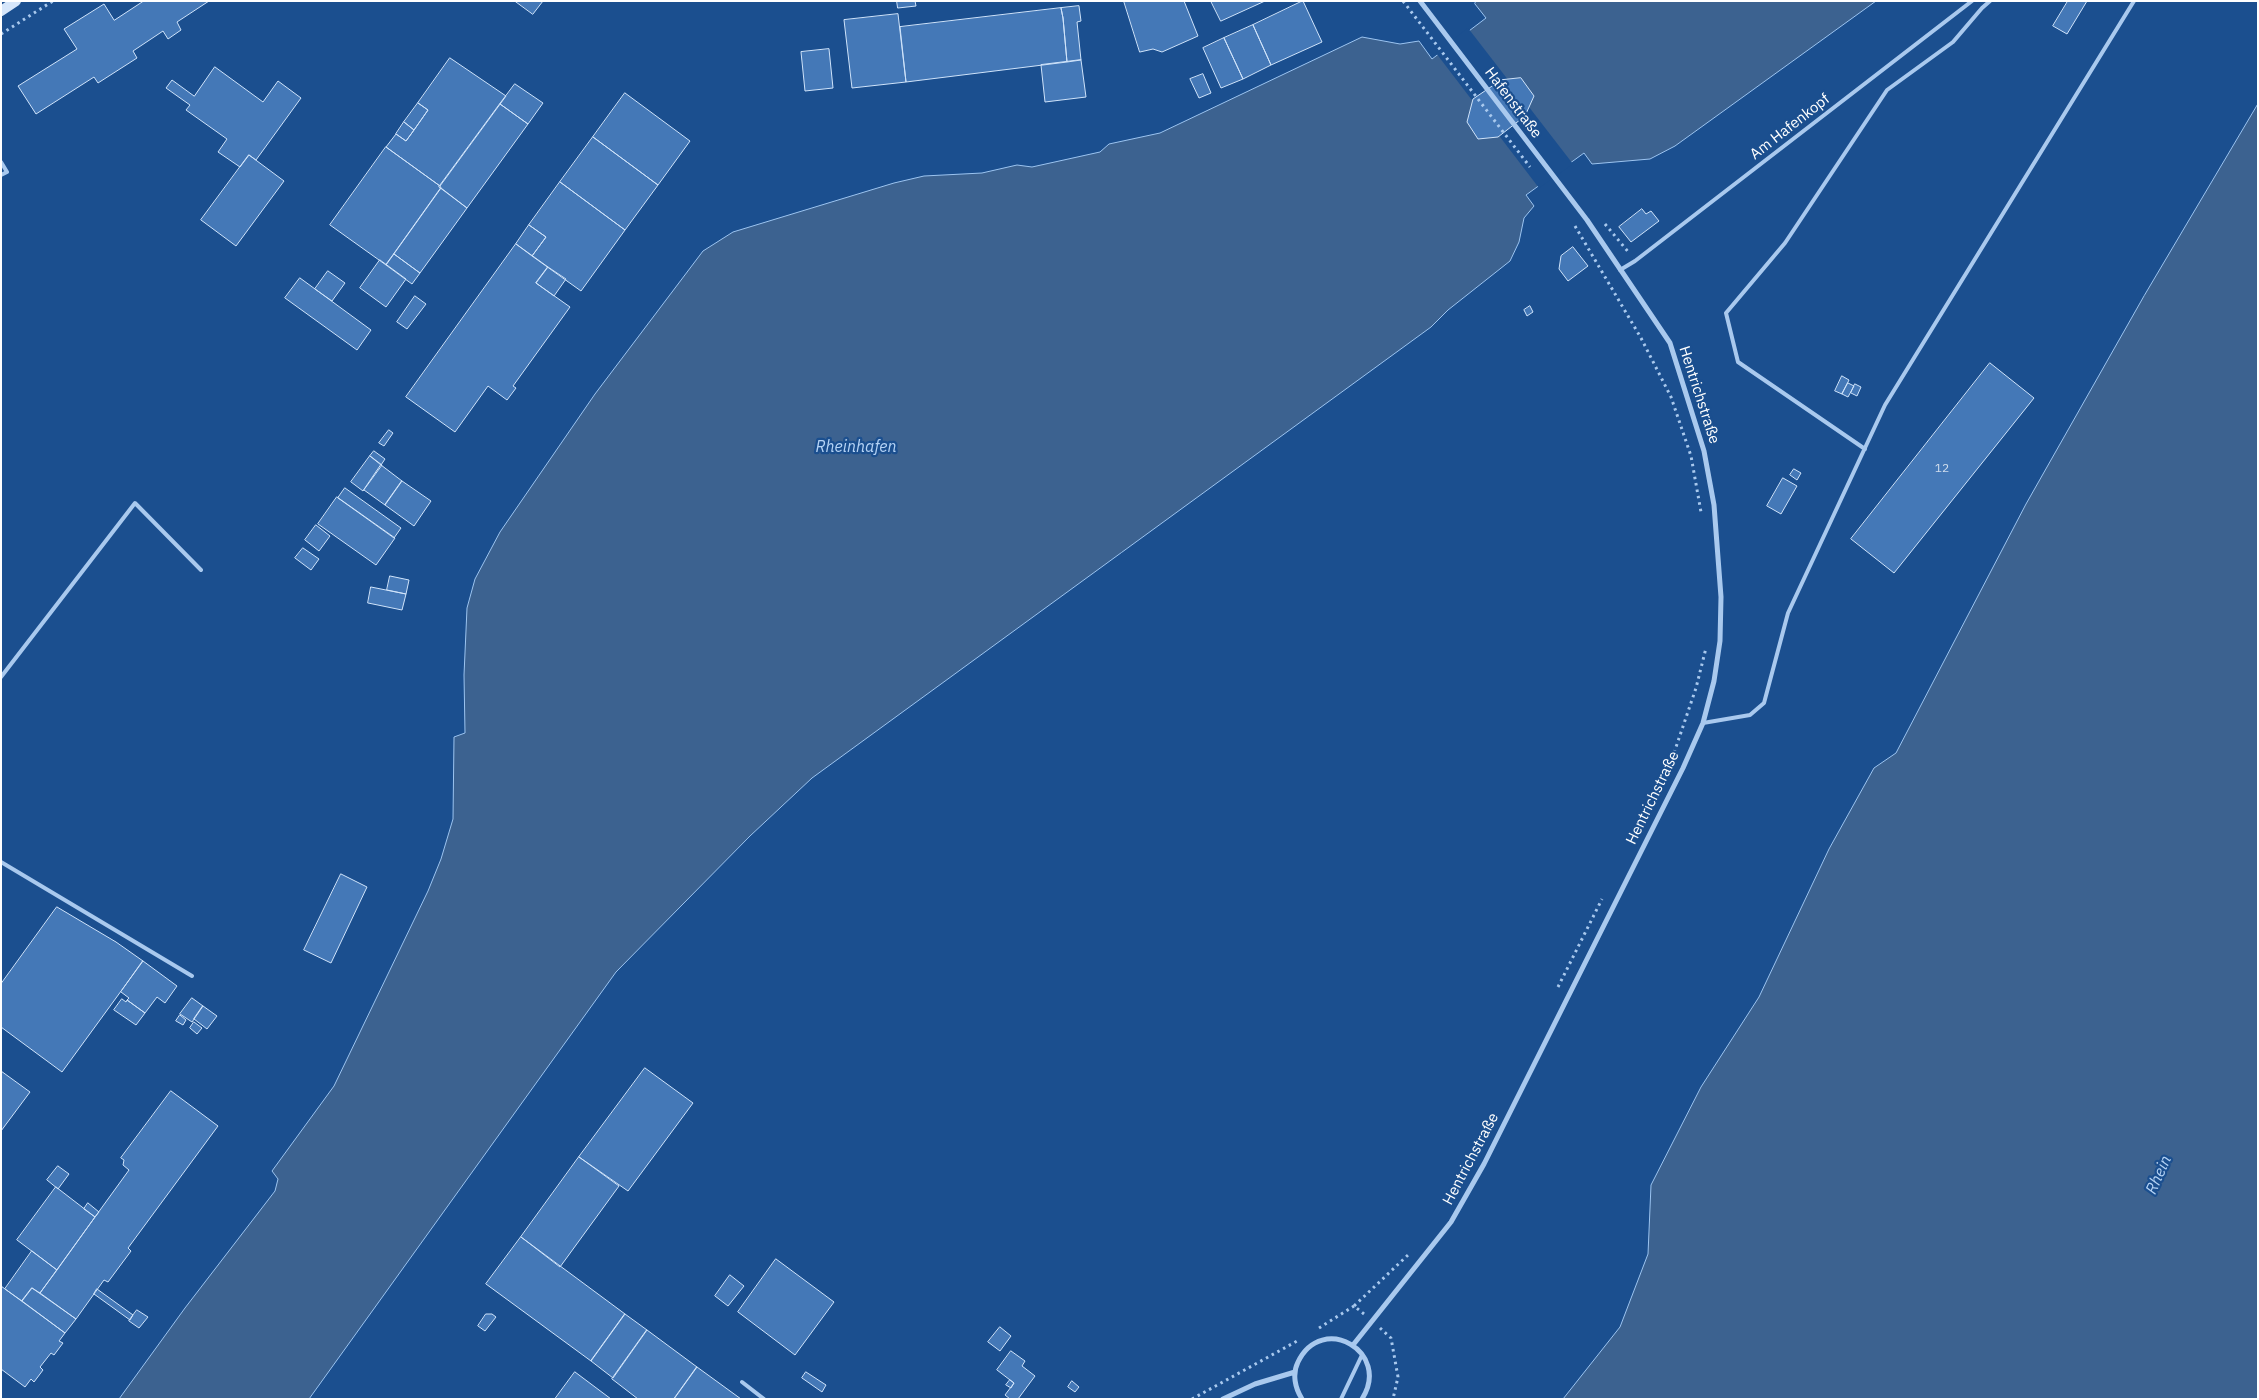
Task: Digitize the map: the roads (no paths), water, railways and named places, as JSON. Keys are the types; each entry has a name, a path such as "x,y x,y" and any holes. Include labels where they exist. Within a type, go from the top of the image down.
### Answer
{"main road":[{"path":"1,11 16,1"}],"street":[{"name":"Hafenstraße","path":"1421,2 1587,220"},
{"name":"Hentrichstraße","path":"1353,1345 1451,1222 1484,1164 1683,768 1703,723 1714,680 1720,641 1721,597 1714,504 1704,451 1670,343 1587,220"},
{"path":"1302,1399 1296,1386 1294,1372 1302,1354 1314,1343 1334,1339 1353,1345 1367,1361 1370,1374 1367,1392 1362,1399"},
{"path":"1223,1399 1255,1384 1294,1372"}],"lane":[{"name":"Am Hafenkopf","path":"1620,270 1635,261 1972,1"},
{"path":"1865,448 1738,362 1726,313 1786,243 1886,90 1953,42 1990,1"},
{"path":"1703,723 1750,715 1764,703 1788,613 1885,406 2134,1"},
{"path":"1,162 7,172 1,175"},
{"path":"1,678 135,503 201,570"},
{"path":"1,862 192,976"},
{"path":"1341,1399 1362,1355"},
{"path":"742,1382 764,1399"}],"water":[{"name":"Rheinhafen","path":"1476,1 1876,1 1675,146 1650,159 1592,164 1584,153 1526,195 1534,206 1524,218 1519,242 1510,261 1448,310 1431,327 812,778 750,836 616,972 309,1399 119,1399 185,1308 275,1191 278,1179 272,1171 334,1086 428,891 441,859 453,819 454,737 465,733 464,675 467,608 475,579 500,532 595,394 703,251 733,232 894,183 924,176 982,173 1017,165 1032,167 1100,152 1109,144 1160,133 1362,37 1400,44 1419,41 1432,59 1486,18 1475,4"},
{"name":"Rhein","path":"2258,104 2258,1399 1563,1399 1620,1327 1648,1254 1651,1185 1701,1087 1759,997 1829,849 1874,768 1896,753 2026,504 2144,296"}]}
